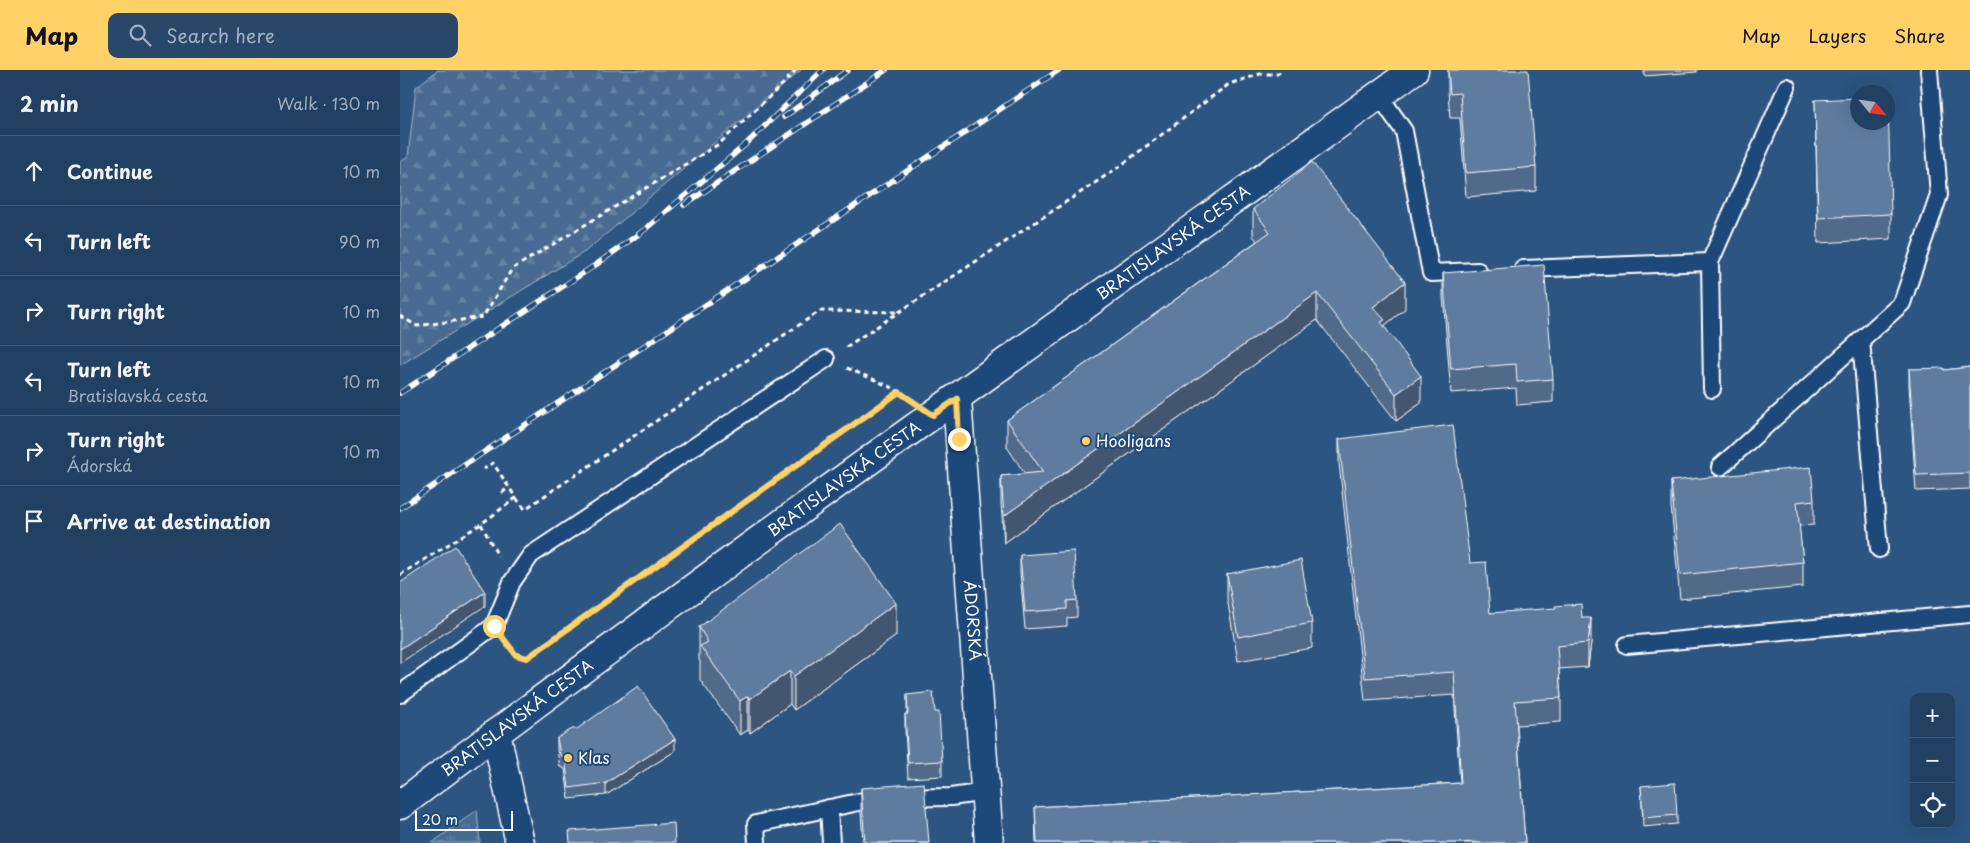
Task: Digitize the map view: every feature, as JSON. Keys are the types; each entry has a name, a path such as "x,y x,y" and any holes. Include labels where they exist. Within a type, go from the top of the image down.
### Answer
{"street":[{"name":"BRATISLAVSKÁ CESTA","path":"400,805 496,733 1393,80"},
{"name":"ÁDORSKÁ","path":"957,399 989,843"},
{"path":"496,733 520,843"}],"lane":[{"path":"1720,467 1902,304 1939,195 1929,70"},
{"path":"1393,80 1431,273 1491,270"},
{"path":"1712,389 1710,262 1787,87"},
{"path":"1511,270 1710,262"},
{"path":"1861,340 1879,549"},
{"path":"400,694 494,626 512,582 531,555 826,359"},
{"path":"1627,645 1970,614"},
{"path":"757,843 756,824 877,798 951,797 986,792"},
{"path":"829,808 831,843"}],"path":[{"path":"400,316 417,326 483,317 512,269 719,144 796,70"},
{"path":"826,359 901,312 1116,169 1229,84 1260,74 1277,74 1283,70"},
{"path":"484,469 492,463 524,509 820,311 901,312"},
{"path":"826,359 899,392 933,415"},
{"path":"494,626 516,655 527,658 899,392"},
{"path":"502,493 509,488"},
{"path":"400,575 480,524 516,498"},
{"path":"480,524 512,582"}],"green space":[{"path":"438,70 801,70 586,251 400,365 400,162 408,157 416,87"},
{"path":"477,810 480,843 432,843"}],"building":[{"path":"1448,70 1528,70 1536,167 1466,173 1460,93 1450,94"},
{"path":"1850,98 1850,130 1889,130 1891,214 1818,218 1815,100"},
{"path":"1312,162 1405,282 1373,307 1385,320 1381,322 1421,376 1396,394 1317,293 1004,516 1001,476 1043,472 1007,420 1270,232 1253,209"},
{"path":"1544,265 1553,379 1517,382 1516,364 1451,369 1443,273"},
{"path":"1970,367 1970,473 1916,475 1909,369 1944,368 1944,370"},
{"path":"1453,425 1470,563 1486,562 1490,613 1556,608 1555,606 1581,604 1582,618 1591,618 1588,643 1557,646 1561,698 1515,701 1525,843 1037,843 1035,807 1461,783 1454,672 1365,678 1339,439"},
{"path":"1811,467 1814,500 1797,502 1803,562 1680,575 1671,481"},
{"path":"840,524 896,603 794,676 790,671 750,699 748,696 740,701 700,646 708,642 699,627"},
{"path":"455,546 485,592 400,649 400,583"},
{"path":"1074,551 1077,600 1067,601 1067,609 1025,612 1020,555"},
{"path":"1301,560 1312,623 1238,637 1227,574"},
{"path":"638,686 675,739 606,783 569,788 565,758 560,755 557,738 572,729 577,729"},
{"path":"933,692 935,712 939,712 942,761 908,763 905,714 908,714 907,695"},
{"path":"924,783 929,843 865,843 861,788"},
{"path":"1675,783 1677,815 1643,818 1641,786"},
{"path":"674,823 675,843 570,843 569,831"}],"railway":[{"path":"400,393 597,264 643,231 745,145 823,70"},
{"path":"784,117 848,70"},
{"path":"684,205 886,70"},
{"path":"400,508 1059,70"}],"place":[{"name":"Hooligans","path":"1086,441"},
{"name":"Klas","path":"568,758"}],"route":[{"path":"494,626 516,655 527,658 899,392 933,415 957,399 959,439"}]}
